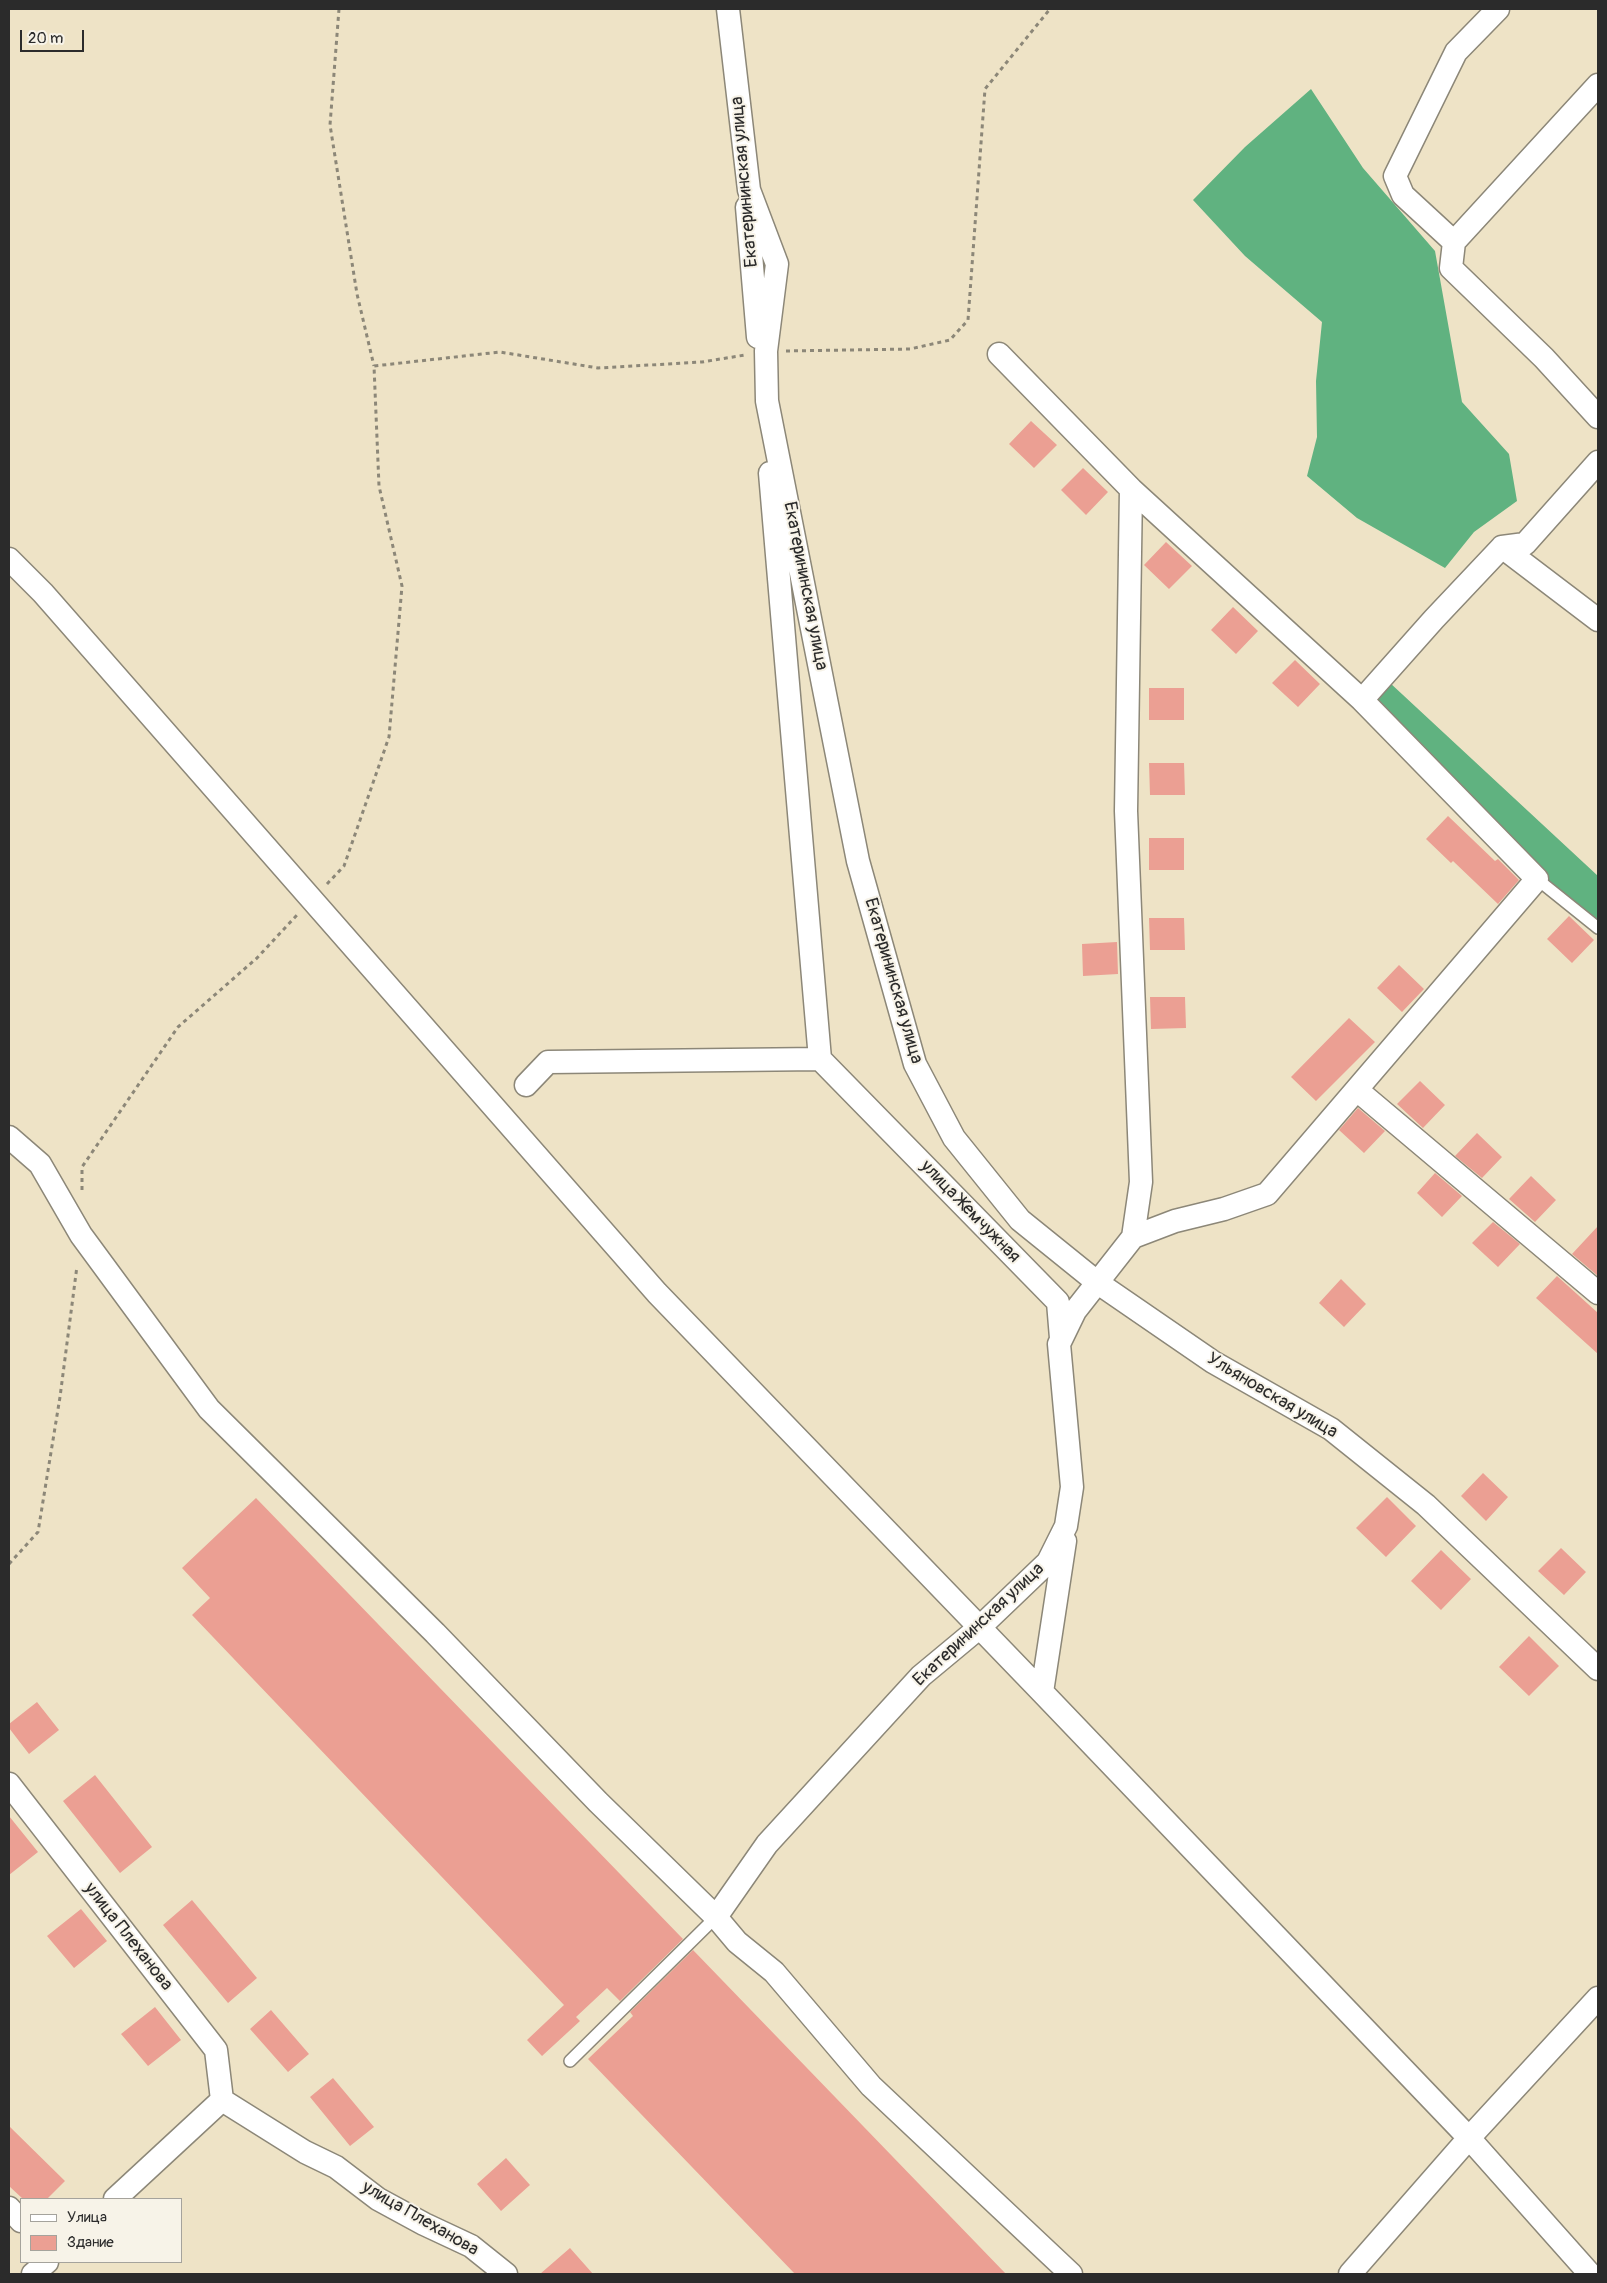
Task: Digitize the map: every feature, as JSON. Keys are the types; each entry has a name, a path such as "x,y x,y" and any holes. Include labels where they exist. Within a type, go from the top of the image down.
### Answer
{"street":[{"name":"Екатерининская улица","path":"729,9 749,190 777,264 766,351 767,400 858,861 915,1064 954,1138 1020,1220"},
{"name":"Екатерининская улица","path":"729,9 820,1059"},
{"path":"1454,242 1403,195 1395,176 1456,52 1498,9"},
{"path":"1598,85 1454,242 1452,268 1544,358 1598,417"},
{"path":"999,354 1131,489 1362,700 1537,879 1267,1194 1224,1209 1175,1221 1133,1237 1141,1182 1126,811 1131,489"},
{"path":"1362,700 1434,619 1502,547 1525,544 1598,462"},
{"path":"1502,547 1598,620"},
{"path":"9,559 44,593 657,1293 1469,2138 1590,2274"},
{"path":"526,1084 548,1062 820,1059"},
{"name":"улица Жемчужная","path":"820,1059 1058,1302 1072,1487 1042,1692"},
{"path":"1357,1090 1598,1293"},
{"path":"9,1137 40,1164 81,1235 209,1410 435,1633 598,1802 716,1918 737,1942 774,1972 871,2086 1071,2274"},
{"name":"Ульяновская улица","path":"1020,1220 1098,1283 1213,1362 1331,1429 1426,1505 1598,1669"},
{"name":"Екатерининская улица","path":"716,1918 767,1844 921,1676 980,1628 1048,1562 1066,1526 1072,1487 1059,1344 1075,1311 1133,1237"},
{"name":"улица Плеханова","path":"9,1784 216,2050 222,2100 305,2152 336,2167 378,2199 424,2224 471,2246 506,2274"},
{"path":"1350,2274 1469,2138 1598,1998"},
{"path":"116,2198 222,2100"},
{"path":"9,2208 20,2219"},
{"path":"33,2274 47,2263"}],"lane":[{"path":"1537,879 1598,928"},
{"path":"570,2061 716,1918"}],"path":[{"path":"82,1196 82,1167 178,1028 257,958 344,866 389,737 402,586 379,486 374,366 357,294 330,125 339,9"},
{"path":"374,366 500,352 598,368 702,362 766,351 910,350 950,340 968,320 985,89 1050,9"},
{"path":"9,1564 38,1532 60,1398 81,1235"}],"green space":[{"path":"1311,89 1363,168 1435,251 1462,402 1509,454 1517,501 1474,532 1445,568 1357,518 1307,476 1317,437 1316,381 1322,322 1245,256 1193,200 1245,147"},
{"path":"1389,682 1598,876 1598,924 1537,879 1373,701"}],"building":[{"path":"1031,421 1057,445 1034,468 1009,444"},
{"path":"1083,468 1108,492 1086,515 1061,490"},
{"path":"1166,542 1192,566 1169,589 1144,565"},
{"path":"1233,607 1258,631 1236,654 1211,630"},
{"path":"1295,660 1320,684 1298,707 1272,683"},
{"path":"1149,688 1184,688 1184,720 1149,720"},
{"path":"1149,763 1184,763 1185,795 1150,795"},
{"path":"1448,816 1495,861 1498,859 1519,880 1498,904 1453,861 1451,863 1426,839"},
{"path":"1149,838 1184,838 1184,870 1149,870"},
{"path":"1569,916 1594,940 1572,963 1547,939"},
{"path":"1149,918 1184,918 1185,950 1150,950"},
{"path":"1117,942 1118,974 1083,976 1082,944"},
{"path":"1399,965 1424,989 1402,1012 1377,988"},
{"path":"1150,997 1185,997 1186,1028 1151,1029"},
{"path":"1349,1018 1375,1042 1316,1101 1291,1077"},
{"path":"1420,1081 1445,1105 1423,1128 1397,1104"},
{"path":"1358,1108 1385,1131 1364,1153 1339,1130"},
{"path":"1477,1133 1502,1157 1482,1178 1455,1156"},
{"path":"1435,1173 1462,1196 1442,1217 1417,1193"},
{"path":"1531,1176 1556,1200 1535,1222 1509,1199"},
{"path":"1493,1222 1520,1244 1498,1267 1472,1243"},
{"path":"1598,1226 1598,1276 1572,1254"},
{"path":"1557,1276 1598,1313 1598,1354 1536,1298"},
{"path":"1341,1279 1366,1304 1344,1327 1319,1303"},
{"path":"1483,1473 1508,1497 1486,1521 1461,1496"},
{"path":"1387,1497 1416,1526 1386,1557 1356,1528"},
{"path":"256,1498 683,1939 620,2001 607,1988 576,2017 580,2021 542,2056 527,2040 564,2005 192,1615 210,1598 182,1568"},
{"path":"1561,1548 1586,1572 1564,1595 1538,1571"},
{"path":"1441,1550 1471,1579 1441,1610 1411,1581"},
{"path":"1529,1636 1559,1666 1529,1696 1499,1667"},
{"path":"37,1702 59,1730 29,1754 9,1728 9,1724"},
{"path":"95,1775 152,1847 120,1873 63,1801"},
{"path":"9,1816 38,1852 9,1875"},
{"path":"192,1900 257,1978 228,2003 163,1925"},
{"path":"81,1909 107,1941 74,1968 47,1936"},
{"path":"693,1950 1006,2274 795,2274 588,2059 633,2016 630,2012"},
{"path":"155,2007 181,2040 148,2066 121,2034"},
{"path":"271,2010 309,2054 288,2072 250,2029"},
{"path":"333,2078 374,2127 350,2146 310,2097"},
{"path":"9,2126 65,2181 48,2198 22,2198 9,2186"},
{"path":"506,2158 530,2185 501,2211 477,2184"},
{"path":"570,2248 593,2274 540,2274"}]}
